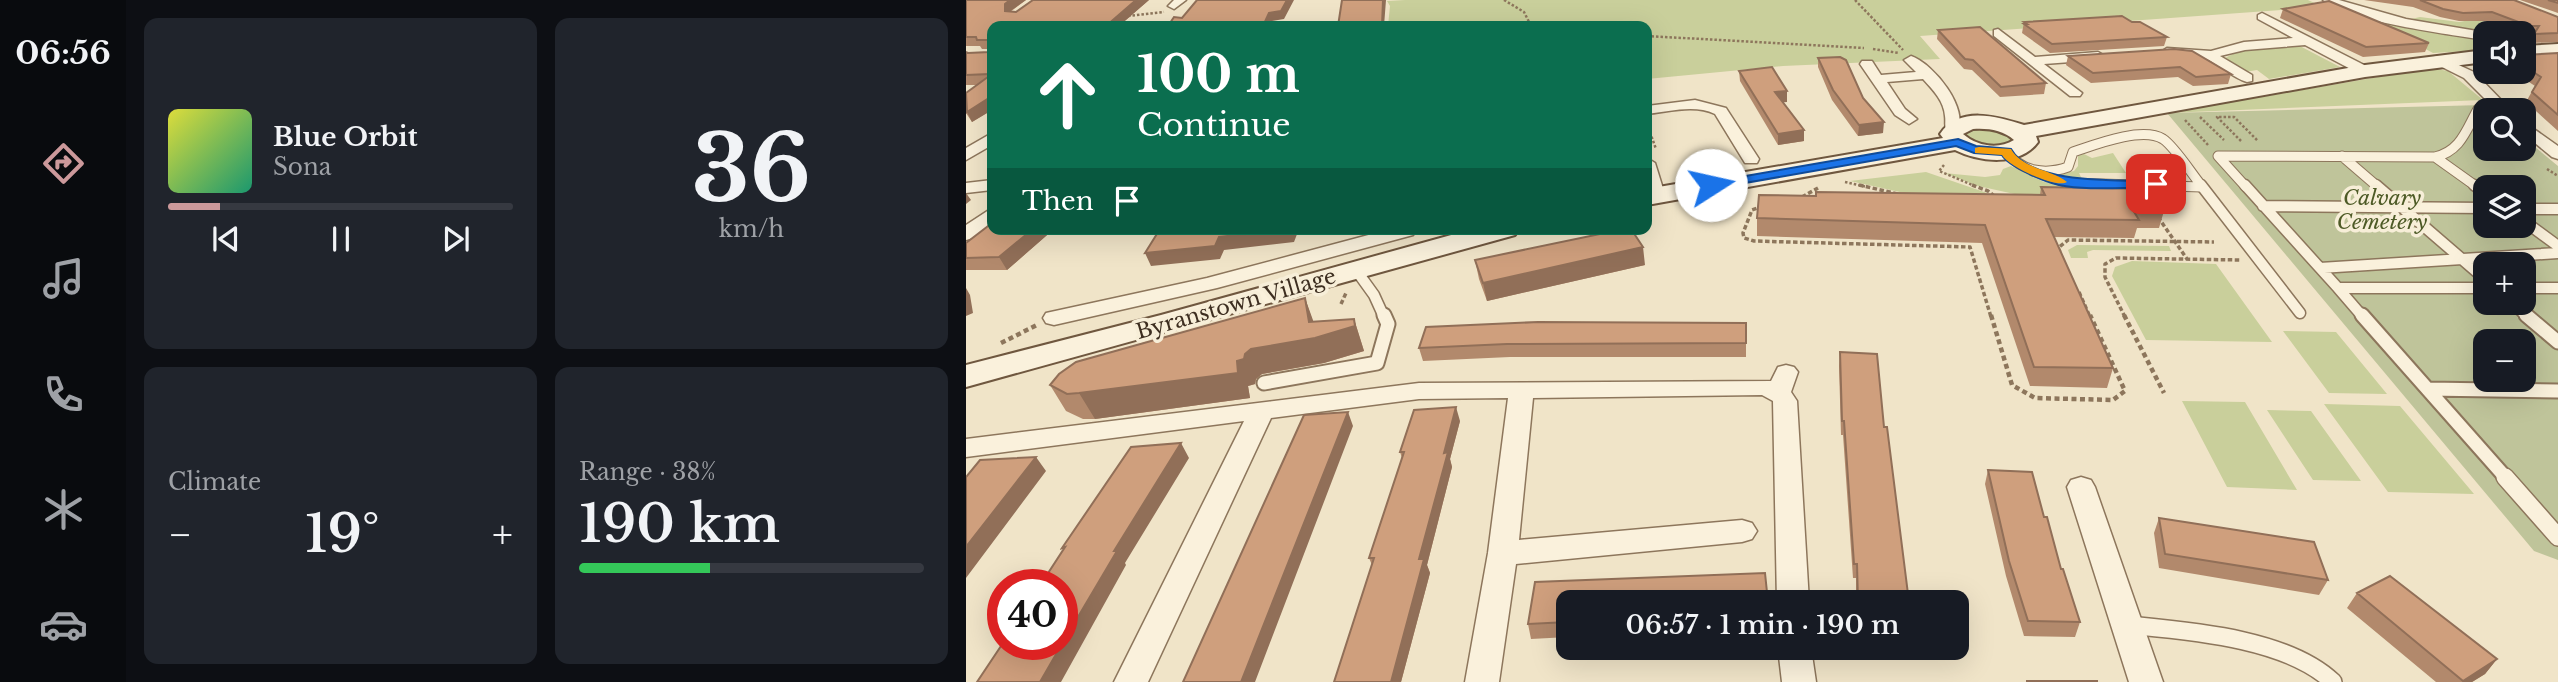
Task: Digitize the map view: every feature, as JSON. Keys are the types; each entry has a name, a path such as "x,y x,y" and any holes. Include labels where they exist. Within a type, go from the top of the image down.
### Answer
{"street":[{"path":"2329,0 2360,13 2396,16 2473,33"},
{"path":"2262,17 2365,71"},
{"path":"1998,33 2075,93"},
{"path":"2158,52 2211,55 2244,46 2306,41"},
{"path":"2536,51 2558,50"},
{"path":"2033,61 2113,55"},
{"path":"2211,55 2222,65 2247,78"},
{"path":"1653,160 1652,196 1955,136 1966,123 1989,122 2021,132 2365,71 2473,58"},
{"path":"1911,60 1947,98 1955,115 1955,136"},
{"path":"2443,62 2469,75 2491,98"},
{"path":"1867,64 1900,113 1909,119"},
{"path":"1877,79 1927,75"},
{"path":"1947,98 1989,122"},
{"path":"1652,109 1690,105 1714,107 1721,111 1751,159"},
{"path":"1955,136 1974,150 2007,152 2026,142 2021,132"},
{"path":"2536,137 2558,154"},
{"path":"966,155 987,141"},
{"path":"966,188 987,186"},
{"path":"966,234 987,218"},
{"name":"Byranstown Village","path":"966,376 1067,351 1356,270 1410,238 1442,235"},
{"path":"1054,318 1410,238"},
{"path":"966,448 1263,397 1419,391 1764,387 1783,382 1793,590"},
{"path":"1482,682 1503,553 1521,391"},
{"path":"1130,682 1263,397"},
{"path":"2081,487 2146,682"},
{"path":"1503,553 1742,531"},
{"path":"1797,660 1799,682"}],"lane":[{"path":"2218,156 2435,157 2458,148 2473,120"},
{"path":"2033,171 2062,170 2068,167 2073,152 2149,135 2163,139 2300,313"},
{"path":"2007,152 2009,157 2033,171 2051,180 2068,183 2201,185"},
{"path":"2218,156 2558,537"},
{"path":"2342,156 2473,269"},
{"path":"2435,157 2473,184"},
{"path":"2263,206 2473,208"},
{"path":"2536,209 2558,209"},
{"path":"2536,230 2558,246"},
{"path":"2320,268 2558,253"},
{"path":"1263,397 1377,363 1388,324 1374,295 1356,270"},
{"path":"2338,288 2473,288"},
{"path":"2536,288 2558,288"},
{"path":"2526,315 2558,342"},
{"path":"2428,389 2558,391"},
{"path":"2128,625 2283,652 2316,667 2333,682"}],"path":[{"path":"1504,0 1524,12 1528,21"},
{"path":"1652,36 1841,45 1906,54 1855,0"},
{"path":"1126,17 1174,6"},
{"path":"2194,113 2202,117 2238,156"},
{"path":"2218,156 2183,117 2234,117 2274,156"},
{"path":"2217,117 2256,156"},
{"path":"1944,164 1938,171 1997,195 2000,204 1988,202"},
{"path":"1838,182 1908,196"},
{"path":"1770,206 1752,210 1743,233 1744,238 1754,241 1970,247 2012,385 2035,398 2113,400 2125,391 2075,284"},
{"path":"2156,214 2187,259"},
{"path":"2064,260 2058,248 2068,240 2214,242"},
{"path":"2164,393 2104,270 2105,264 2116,258 2259,260"},
{"path":"997,345 1054,318"}],"green space":[{"path":"2308,0 2323,7 1920,36 1940,59 1783,66 1652,79 1652,21 1388,21 1390,6 1387,1"},
{"path":"2420,17 2459,22 2476,19 2482,21 2473,21 2473,31 2407,20"},
{"path":"2371,20 2473,38 2473,51 2433,53"},
{"path":"2296,44 2340,67 2269,79 2257,70 2245,72 2223,59 2243,49"},
{"path":"2431,68 2448,71 2481,98 2473,98 2473,100 2167,113"},
{"name":"Calvary Cemetery","path":"2473,105 2473,161 2536,161 2536,148 2558,166 2558,560 2534,551 2167,113"},
{"path":"1993,127 2017,139 1996,149 1961,138 1963,131"},
{"path":"2113,153 2126,173 2079,173 2082,179 2063,179 2056,175 2074,171 2078,166 2078,156 2084,154 2092,158"},
{"path":"2011,166 2044,182 2086,188 2092,197 2019,195 1978,186 1944,173 1985,177 2000,175 2003,169"},
{"path":"1926,172 1987,193 1981,199 1909,194 1850,181"},
{"path":"2077,245 2169,246 2171,251 2093,250 2087,252 2088,258 2071,258 2068,250"},
{"path":"2132,261 2216,264 2272,342 2146,340 2112,276 2115,267"},
{"path":"2283,331 2336,332 2387,394 2329,393"},
{"path":"2182,401 2245,402 2297,490 2227,487"},
{"path":"2324,404 2400,406 2474,494 2388,492"},
{"path":"2267,410 2311,411 2361,481 2313,480"}],"building":[{"path":"966,0 1010,0 1005,4 1005,11 1016,12 1033,0 1136,0 1112,21 987,21 987,40 966,37"},
{"path":"1197,0 1287,0 1281,11 1269,13 1265,21 1171,21 1174,17 1182,18"},
{"path":"1342,0 1383,0 1382,21 1339,21"},
{"path":"2420,0 2514,0 2558,17 2558,33 2536,34 2539,26 2536,26 2536,21 2516,21 2492,12 2463,13"},
{"path":"2329,1 2429,43 2366,47 2283,9"},
{"path":"2122,16 2132,22 2140,22 2167,37 2052,44 2024,24 2027,24 2024,22"},
{"path":"1980,27 2046,83 2001,87 1973,60 1965,59 1938,30"},
{"path":"2174,49 2192,51 2231,74 2196,77 2180,67 2093,73 2068,56"},
{"path":"966,52 987,52 987,74 966,75"},
{"path":"2558,53 2558,115 2532,92 2541,77 2536,74 2536,54"},
{"path":"1840,57 1846,60 1863,98 1884,122 1859,125 1833,90 1818,58"},
{"path":"1772,67 1787,91 1775,92 1804,130 1778,134 1739,71"},
{"path":"987,78 987,99 967,112 966,93"},
{"path":"2041,187 2149,189 2164,211 2133,210 2139,220 2046,219 2113,368 2034,367 1985,225 1757,218 1759,195 1816,196 1816,192 2045,195"},
{"path":"987,227 987,235 1026,235 999,257 966,258 966,243"},
{"path":"1156,235 1237,235 1219,237 1215,246 1145,253"},
{"path":"1595,235 1635,235 1643,247 1483,283 1475,260"},
{"path":"1305,298 1309,322 1354,319 1355,326 1315,338 1251,349 1244,359 1237,361 1238,373 1067,394 1050,385 1059,374 1076,362"},
{"path":"1538,322 1746,323 1746,343 1507,344 1419,348 1426,327"},
{"path":"1840,352 1877,354 1884,427 1887,427 1907,590 1858,590 1842,421"},
{"path":"1456,407 1444,453 1448,452 1419,559 1424,559 1391,682 1334,682 1374,558 1369,558 1404,452 1400,452 1414,410"},
{"path":"1348,412 1241,682 1183,682 1304,415"},
{"path":"1181,443 1114,551 1117,551 1078,617 1078,569 1051,569 1065,547 1062,548 1131,447"},
{"path":"1036,457 966,547 966,477 980,460"},
{"path":"1988,470 2032,472 2044,517 2047,517 2061,569 2080,622 2028,621 2009,561"},
{"path":"2159,518 2314,542 2328,580 2165,554"},
{"path":"1765,573 1767,590 1556,590 1556,623 1528,624 1535,582"},
{"path":"2390,576 2497,659 2463,681 2357,593"},
{"path":"992,660 1053,660 1040,682 977,682"},
{"path":"2097,681 2097,682 2027,682"}],"slow traffic":[{"path":"1979,150 2007,152 2009,157 2025,167 2061,182"}],"route":[{"path":"1711,185 1958,143 1974,150 2007,152 2009,157 2051,180 2077,184 2156,184"}]}
